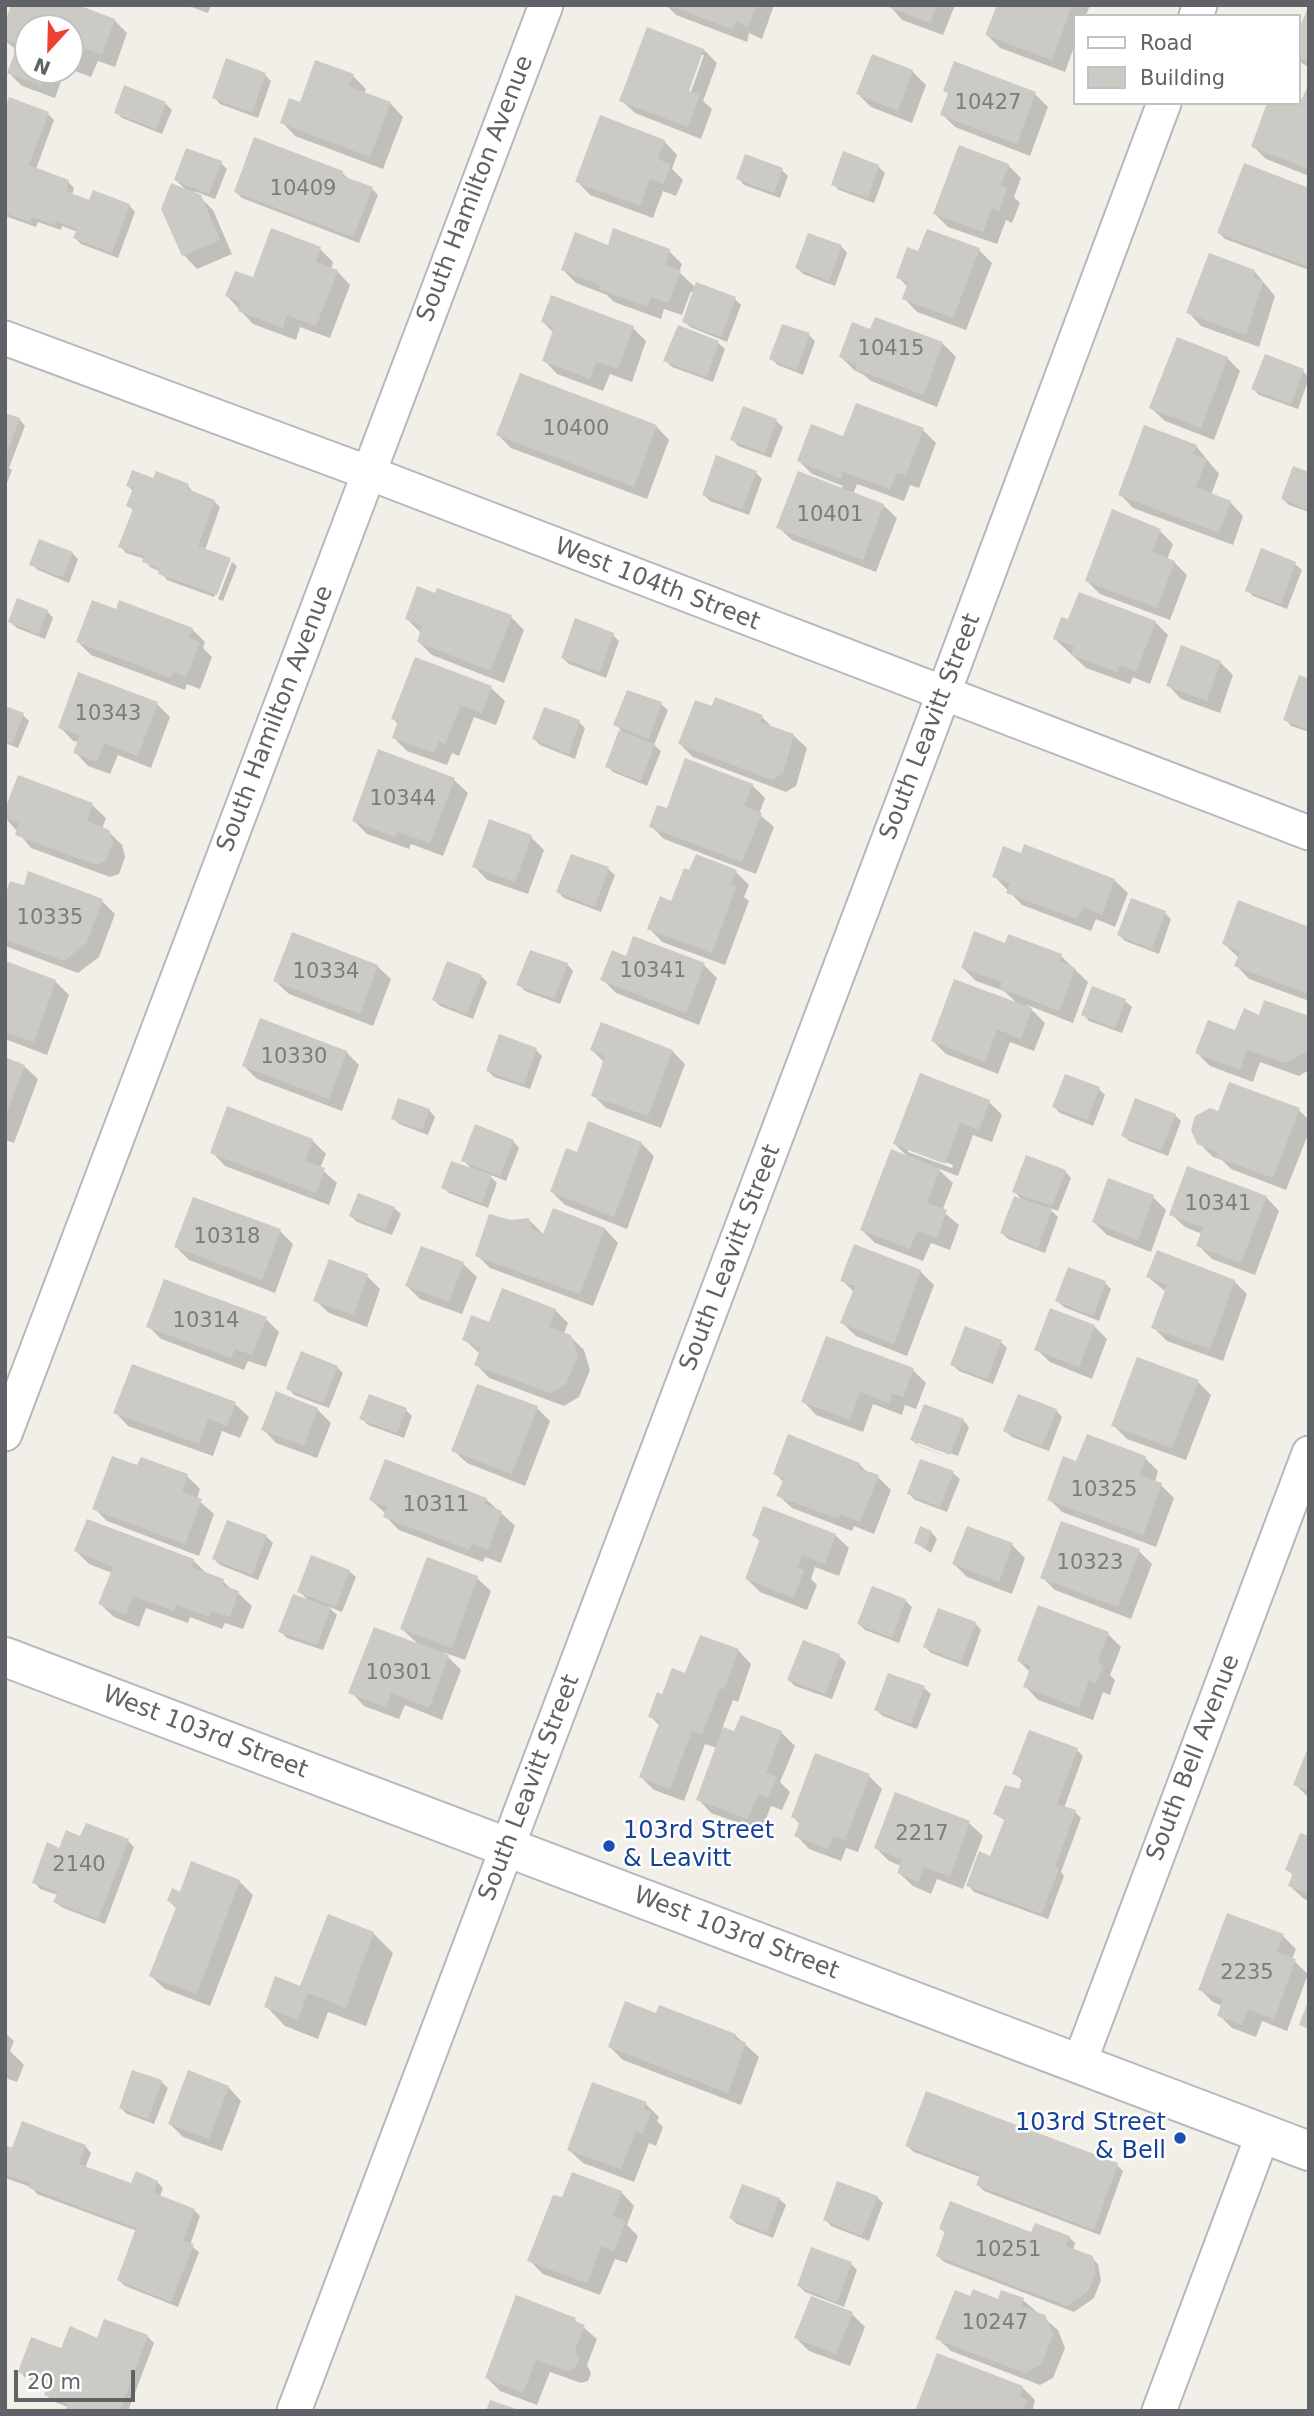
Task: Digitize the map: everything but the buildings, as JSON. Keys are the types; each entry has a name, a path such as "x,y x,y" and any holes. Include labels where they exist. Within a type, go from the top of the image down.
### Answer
{"main road":[{"name":"West 103rd Street","path":"5,1657 1309,2151"}],"street":[{"name":"South Hamilton Avenue","path":"5,1434 546,5"},
{"name":"South Leavitt Street","path":"294,2411 1163,105"},
{"name":"West 104th Street","path":"5,338 369,473 1309,833"},
{"name":"South Bell Avenue","path":"1079,2064 1309,1453"},
{"path":"1159,2411 1263,2133"}],"place":[{"name":"103rd Street & Leavitt","path":"609,1846"},
{"name":"103rd Street & Bell","path":"1180,2138"}]}
